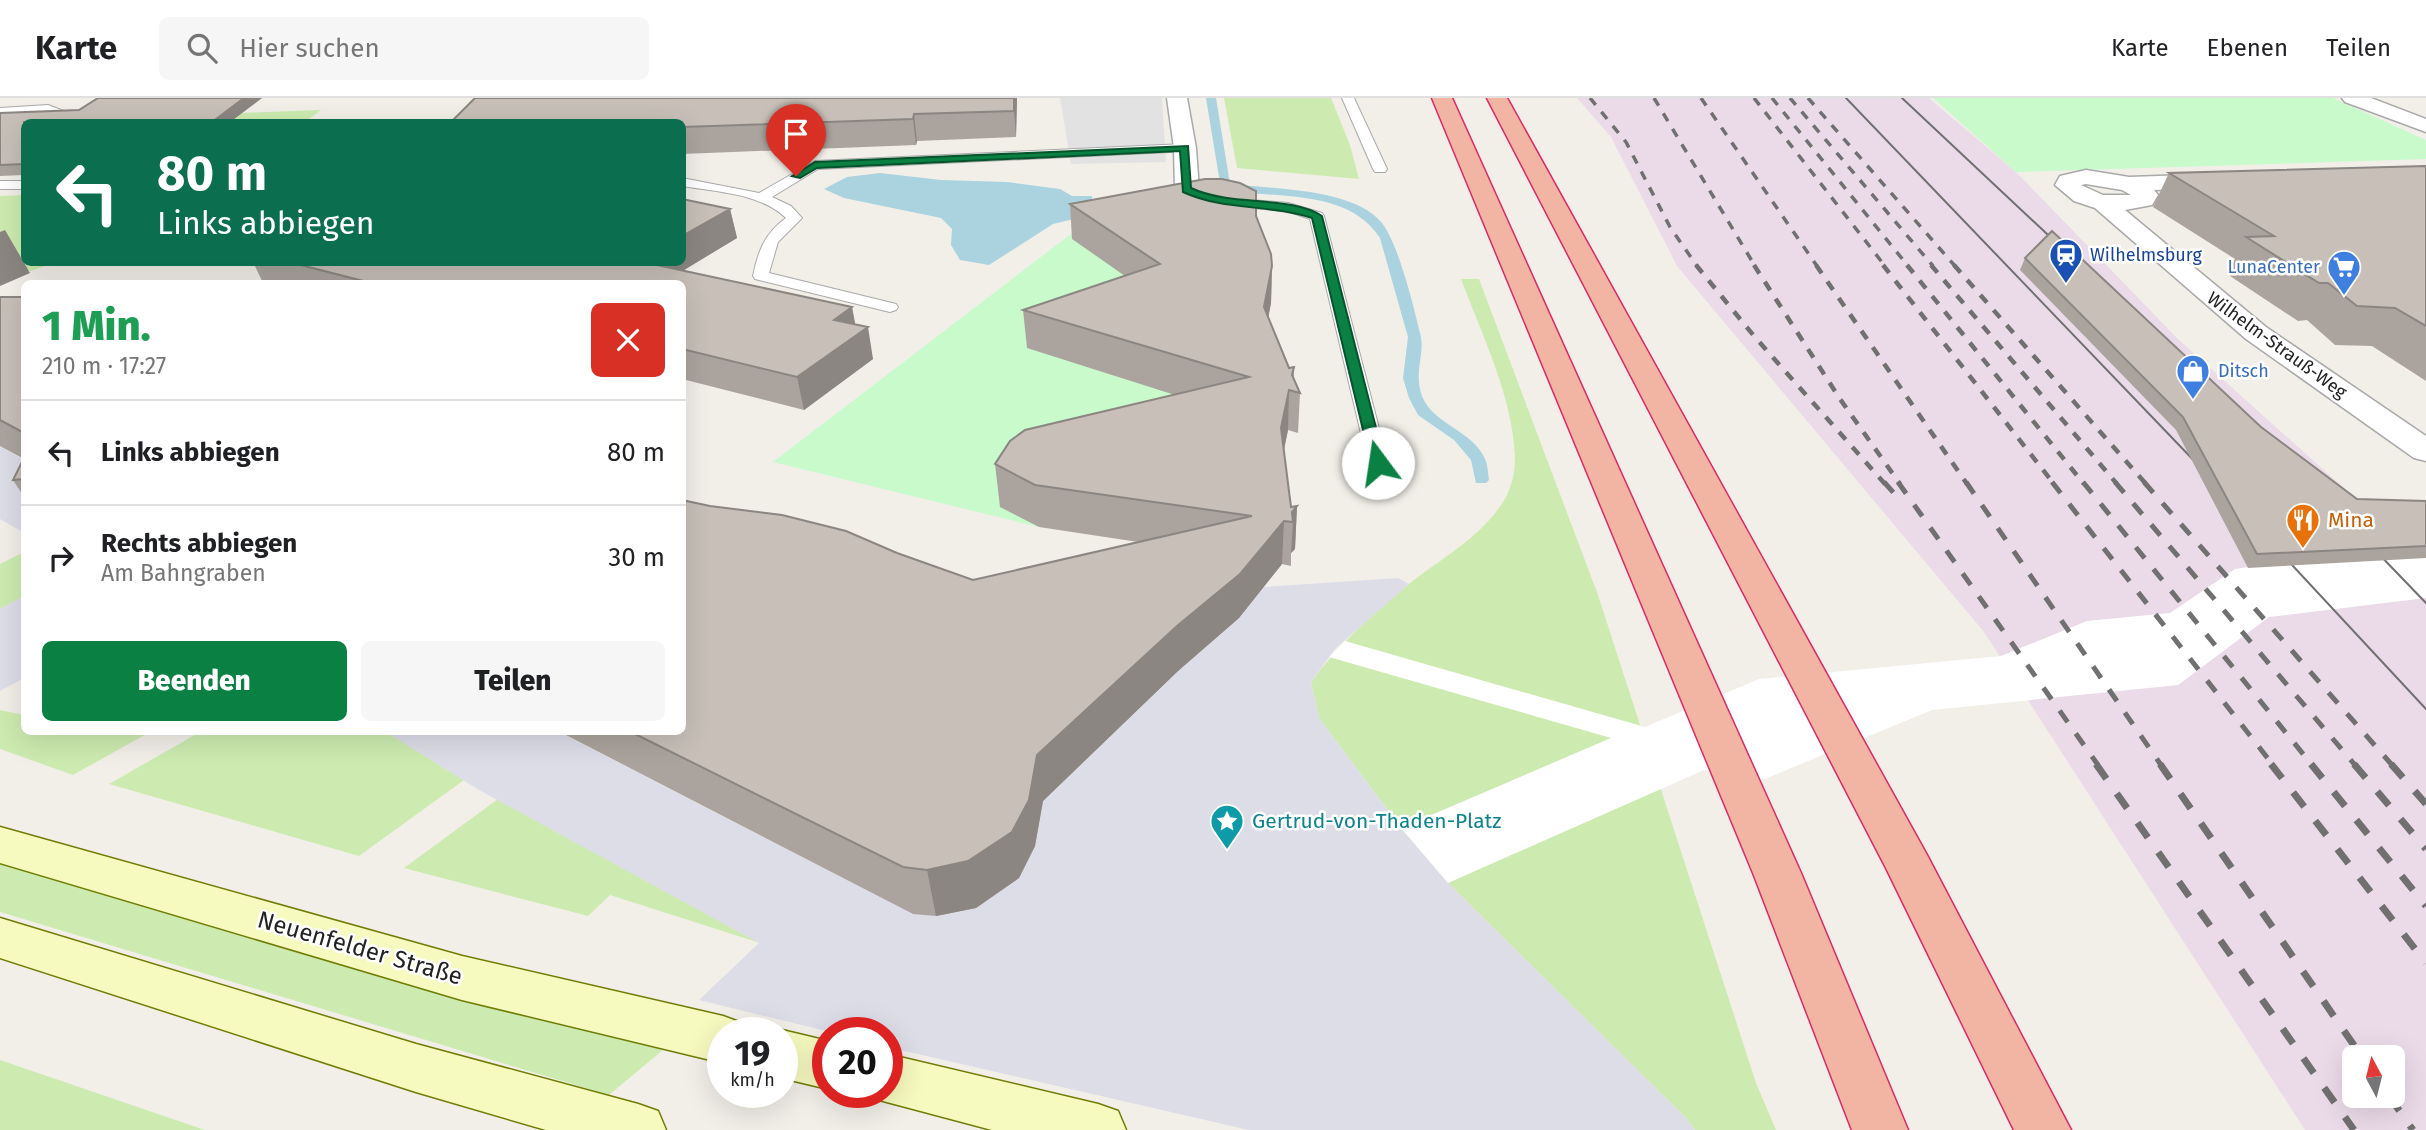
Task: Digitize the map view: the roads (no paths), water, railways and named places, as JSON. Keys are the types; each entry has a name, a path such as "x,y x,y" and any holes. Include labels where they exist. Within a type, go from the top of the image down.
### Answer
{"highway":[{"path":"1442,98 1777,873 1880,1130"},
{"path":"1497,98 1910,868 2043,1130"}],"main road":[{"name":"Neuenfelder Straße","path":"0,845 462,978 707,1036"},
{"path":"0,938 416,1068 638,1130"},
{"path":"903,1083 1098,1130"}],"street":[{"path":"1177,98 1185,148 1186,190"},
{"path":"2352,98 2426,126"},
{"name":"Wilhelm-Strauß-Weg","path":"2129,184 2146,195 2144,200 2122,204 2105,202 2071,190 2067,186 2068,181 2086,177 2129,184 2243,180"},
{"name":"Wilhelm-Strauß-Weg","path":"2105,202 2107,208 2256,333 2426,451"}],"lane":[{"path":"1348,98 1380,169"},
{"path":"0,112 48,109 63,113"},
{"path":"760,198 815,165 1185,148"},
{"path":"686,183 760,198 786,207 795,218 776,232 765,247 761,276 890,307"},
{"path":"0,185 21,186"},
{"path":"1186,190 1204,198 1253,206 1289,207 1317,216 1378,463"}],"water":[{"path":"880,173 941,180 1007,182 1060,189 1072,196 1092,196 1092,204 1103,212 1053,224 989,265 960,260 951,245 952,229 941,218 844,198 824,189 847,177"}],"waterway":[{"path":"1211,98 1225,187 1331,199 1364,213 1376,223 1386,238 1415,337 1410,378 1416,398 1423,412 1459,437 1478,459 1481,480"}],"tram line":[{"path":"1846,98 2202,469"},
{"path":"1902,98 2063,249"},
{"path":"2373,548 2426,603"},
{"path":"2279,551 2426,709"}],"railway":[{"path":"1590,98 1626,142 1670,227 1697,266"},
{"path":"1654,98 1755,266"},
{"path":"1701,98 1817,266"},
{"path":"1754,98 1885,266"},
{"path":"1772,98 1908,266"},
{"path":"1790,98 1933,266"},
{"path":"1808,98 1955,266"},
{"path":"1696,265 1754,336 1885,484"},
{"path":"1754,265 1840,399 1900,484"},
{"path":"1816,265 1967,484"},
{"path":"1883,265 2054,484"},
{"path":"1907,265 2084,484"},
{"path":"1931,265 2117,484"},
{"path":"1954,265 2146,484"},
{"path":"1884,482 1900,500"},
{"path":"1898,482 2098,765"},
{"path":"1966,482 2161,765"},
{"path":"2052,482 2273,765"},
{"path":"2083,482 2312,765"},
{"path":"2115,482 2355,765"},
{"path":"2144,482 2392,765"},
{"path":"2096,764 2354,1130"},
{"path":"2160,764 2354,1045"},
{"path":"2271,764 2426,963"},
{"path":"2311,764 2426,906"},
{"path":"2354,764 2426,849"},
{"path":"2391,764 2426,804"},
{"path":"2397,1108 2413,1130"}],"place":[{"name":"Wilhelmsburg","path":"2066,285"},
{"name":"LunaCenter","path":"2344,297"},
{"name":"Ditsch","path":"2193,401"},
{"name":"Mina","path":"2303,550"},
{"name":"Gertrud-von-Thaden-Platz","path":"1227,851"}]}
